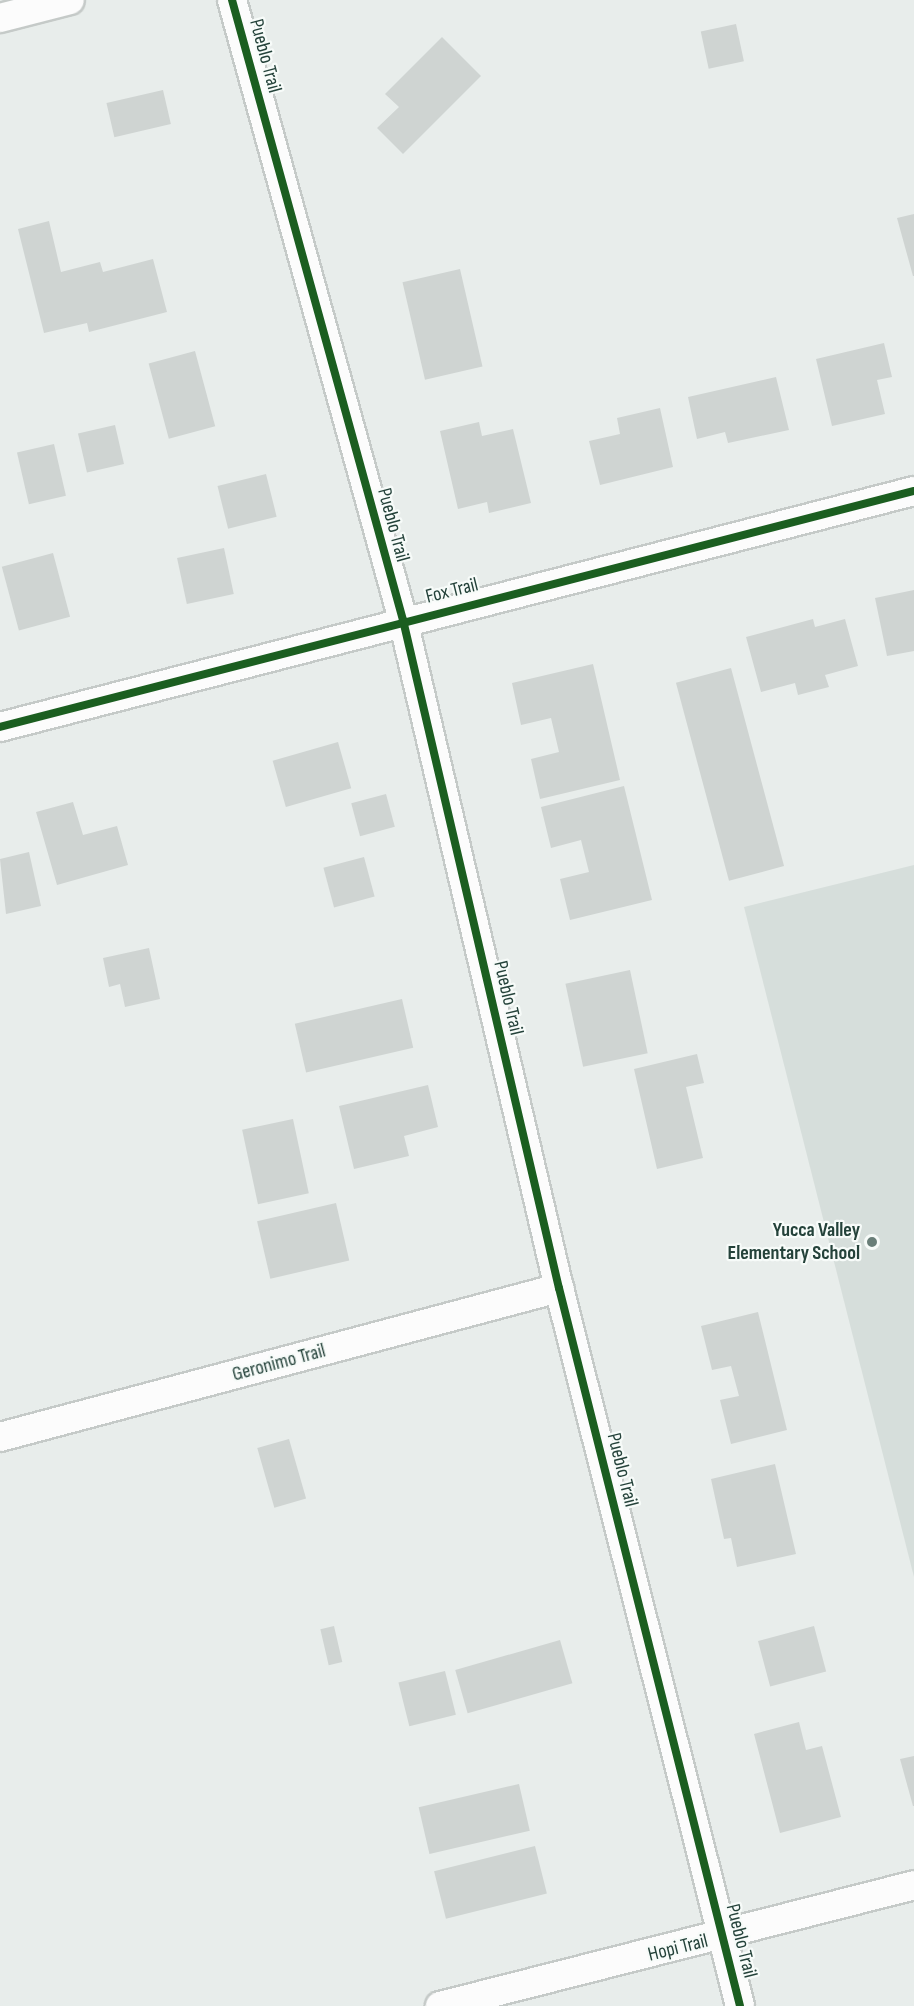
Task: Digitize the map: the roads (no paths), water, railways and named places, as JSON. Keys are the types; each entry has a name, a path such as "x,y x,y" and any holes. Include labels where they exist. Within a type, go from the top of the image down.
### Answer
{"street":[{"path":"0,18 69,0"},
{"name":"Pueblo Trail","path":"232,0 403,620 559,1288 740,2006"},
{"name":"Fox Trail","path":"0,726 403,620 914,491"},
{"name":"Geronimo Trail","path":"0,1437 559,1288"},
{"name":"Hopi Trail","path":"440,2006 723,1937 914,1885"}],"place":[{"name":"Yucca Valley Elementary School","path":"872,1242"}]}
